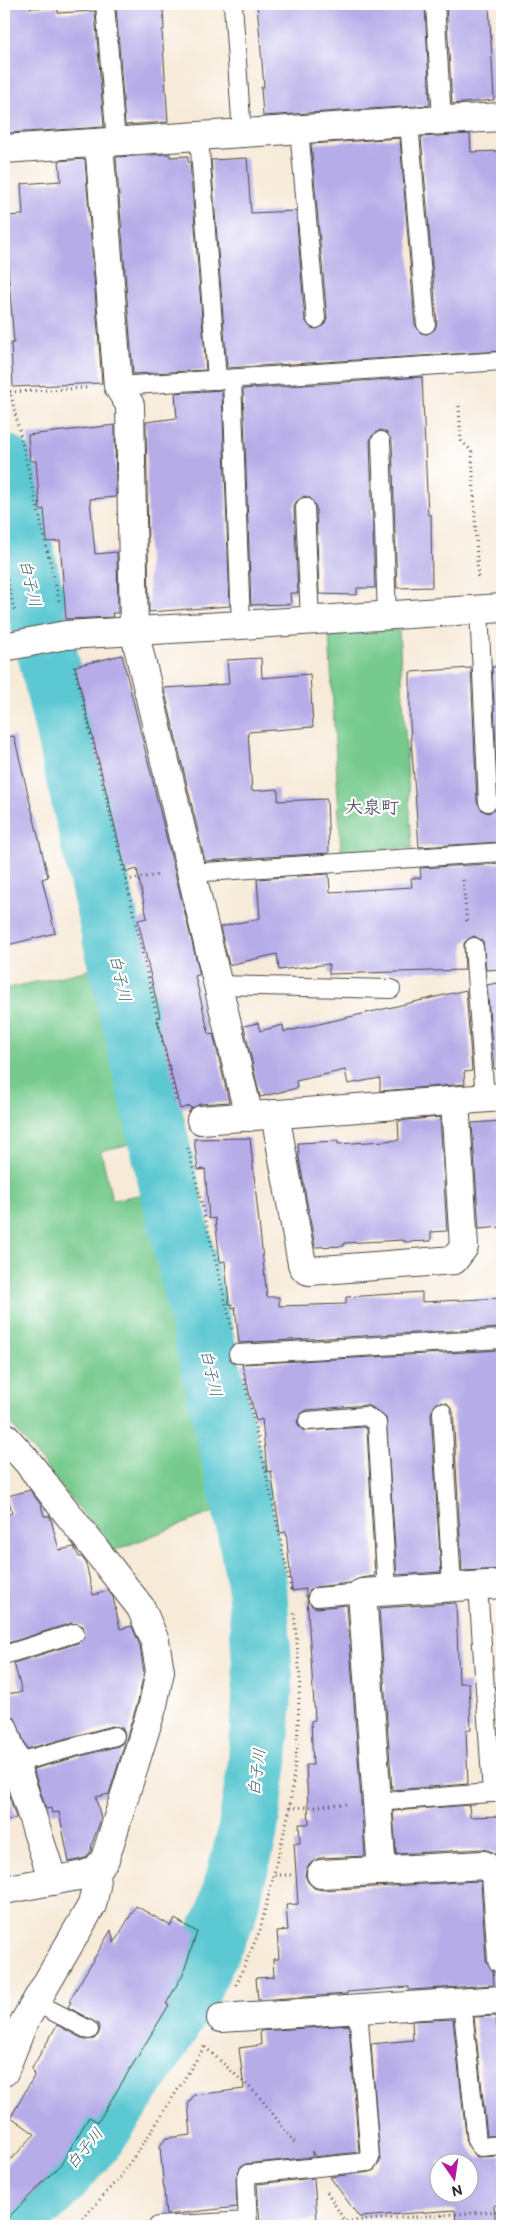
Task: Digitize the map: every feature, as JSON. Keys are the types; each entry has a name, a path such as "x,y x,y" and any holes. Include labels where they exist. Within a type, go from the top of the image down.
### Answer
{"street":[{"path":"4,149 409,122 502,118"},
{"path":"108,142 118,386 130,405 134,630 217,985 262,1115 302,1264 305,1269 309,1271 454,1260 464,1247 456,1101"},
{"path":"13,645 66,635 134,630 241,626 491,608"},
{"path":"193,1131 262,1115 493,1098"},
{"path":"4,1436 26,1460 141,1608 155,1641 160,1671 153,1705 105,1859 95,1871 4,1890"},
{"path":"382,1871 377,1802 375,1592 477,1586"},
{"path":"4,1729 53,1881"},
{"path":"321,1874 484,1865 496,1874 502,1959"},
{"path":"4,2072 23,2024 92,1905 96,1886 95,1871"},
{"path":"221,2018 502,2000"}],"lane":[{"path":"105,4 108,142"},
{"path":"233,4 242,134"},
{"path":"435,4 442,120"},
{"path":"409,122 426,324"},
{"path":"299,129 316,319"},
{"path":"199,136 225,379 241,626"},
{"path":"118,386 502,361"},
{"path":"381,441 387,616"},
{"path":"305,507 310,621"},
{"path":"488,802 491,608"},
{"path":"190,873 502,852"},
{"path":"474,947 493,1098"},
{"path":"217,985 391,989"},
{"path":"238,1354 502,1339"},
{"path":"377,1802 497,1793 477,1586 442,1412"},
{"path":"308,1421 366,1416 377,1423 375,1592 317,1597"},
{"path":"4,1655 75,1633"},
{"path":"15,1763 115,1736"},
{"path":"35,2002 89,2030"},
{"path":"462,2002 477,2142 481,2147 502,2146"},
{"path":"158,2226 248,2224 246,2180 248,2174 368,2162 370,2158 358,2009"}],"path":[{"path":"4,366 66,635 126,880 176,1103"},
{"path":"10,392 118,386"},
{"path":"459,406 461,441 472,451 491,608"},
{"path":"4,565 13,645"},
{"path":"460,855 468,936 474,947"},
{"path":"193,1131 238,1354 293,1600"},
{"path":"76,2226 120,2177 205,2047 221,2018 260,1930 290,1808 297,1747 300,1677 294,1609"},
{"path":"290,1808 377,1802"},
{"path":"205,2047 259,2096 311,2167 348,2226"},
{"path":"276,2226 502,2211"},
{"path":"442,2214 444,2226"}],"green space":[{"path":"399,630 412,848 341,851 329,633"},
{"path":"94,969 134,1143 101,1151 112,1200 144,1194 164,1270 219,1510 113,1551 4,1415 4,989"}],"building":[{"path":"4,4 30,4 30,8 58,7 58,13 95,11 104,127 8,133 4,68"},
{"path":"257,4 425,4 430,105 263,116 261,87 264,87"},
{"path":"446,4 489,4 494,100 452,104"},
{"path":"163,5 164,30 162,30 168,122 125,125 116,7"},
{"path":"470,134 471,152 502,151 502,351 227,368 211,160 247,158 251,213 296,211 305,320 311,328 317,329 325,324 327,318 311,144 400,138 415,325 421,333 427,334 435,329 437,323 421,137"},
{"path":"170,154 170,157 188,156 188,162 190,162 206,370 133,374 116,157"},
{"path":"85,159 102,383 13,387 11,343 14,343 4,216 23,215 21,184 61,181 59,161"},
{"path":"422,377 428,515 431,515 432,587 397,588 392,441 386,432 380,430 372,436 370,441 375,588 357,588 357,595 319,594 316,507 310,498 304,496 296,502 294,507 298,593 290,593 291,604 251,605 243,389"},
{"path":"222,390 230,606 149,612 146,422 177,418 175,393"},
{"path":"115,425 116,497 90,499 95,554 117,552 118,613 112,613 113,617 66,619 60,541 47,542 44,509 40,510 36,461 30,461 28,435"},
{"path":"122,655 199,971 199,975 195,976 209,1034 213,1033 229,1102 200,1104 191,1109 190,1106 180,1109 157,1018 160,1017 138,920 147,918 137,869 126,872 75,666"},
{"path":"261,658 262,678 310,674 313,727 248,732 252,791 278,789 278,801 327,799 329,853 205,861 164,688 229,684 227,660"},
{"path":"502,666 502,842 419,847 410,725 410,672 471,668 477,802 483,811 489,813 497,807 499,802 492,667"},
{"path":"14,736 48,877 42,879 55,933 4,946 4,737"},
{"path":"502,863 502,969 486,970 483,941 474,936 464,943 465,970 329,974 329,964 279,970 277,954 229,965 220,927 260,918 257,879 329,874 330,892 412,887 411,878 421,878 420,868"},
{"path":"502,982 502,1068 494,1069 487,985"},
{"path":"466,990 472,1071 464,1072 465,1084 380,1091 380,1078 348,1084 345,1070 296,1081 297,1088 260,1097 244,1026 258,1023 260,1031 283,1025 284,1032"},
{"path":"440,1117 447,1231 431,1232 431,1241 404,1242 404,1240 344,1243 344,1246 315,1247 298,1143 338,1141 338,1144 399,1140 398,1121"},
{"path":"502,1121 502,1227 479,1229 472,1123"},
{"path":"250,1138 267,1297 279,1297 279,1306 346,1304 346,1297 422,1292 422,1302 502,1298 502,1328 239,1343 235,1307 232,1308 232,1304 229,1304 225,1261 220,1262 215,1218 209,1219 205,1169 198,1170 194,1139"},
{"path":"502,1350 502,1569 462,1571 453,1411 447,1403 437,1403 431,1413 441,1572 397,1575 386,1418 372,1407 366,1405 307,1410 302,1413 297,1421 299,1427 304,1431 363,1427 367,1429 375,1576 361,1578 350,1583 316,1587 311,1589 306,1597 306,1589 292,1591 286,1532 280,1533 271,1471 267,1472 262,1419 256,1421 242,1364"},
{"path":"30,1490 41,1505 44,1516 50,1516 59,1550 74,1547 79,1557 82,1557 86,1563 93,1595 108,1591 113,1597 120,1629 132,1626 140,1645 144,1673 138,1701 109,1794 96,1797 101,1819 91,1851 86,1858 69,1862 59,1812 52,1813 51,1808 46,1809 33,1769 118,1746 123,1743 125,1734 122,1728 112,1726 27,1749 15,1718 4,1714 4,1694 22,1692 14,1663 78,1643 85,1635 83,1626 72,1623 8,1643 4,1630 4,1516 12,1513 8,1496"},
{"path":"307,1598 312,1606 317,1608 347,1605 365,1856 320,1858 313,1861 307,1867 305,1875 308,1882 314,1888 322,1890 481,1882 486,1960 493,1971 494,1985 409,1990 409,1987 347,1992 347,1994 258,2000 256,1978 274,1977 273,1959 279,1959 277,1931 288,1930 286,1905 298,1904 294,1843 300,1843 299,1824 309,1824 306,1765 313,1765 311,1721 315,1720"},
{"path":"456,1603 459,1683 469,1683 471,1730 466,1730 468,1784 392,1790 379,1608"},
{"path":"4,1779 16,1818 4,1822"},
{"path":"469,1805 470,1817 502,1816 502,1859 493,1852 483,1849 396,1854 393,1811"},
{"path":"136,1906 171,1926 175,1919 197,1932 183,1974 166,2004 169,2005 98,2122 89,2117 62,2163 4,2222 4,2167 35,2134 11,2117 34,2076 32,2068 57,2025 85,2040 94,2039 98,2035 100,2030 98,2024 68,2007 71,2002 69,2001 111,1930 114,1943"},
{"path":"496,2016 497,2028 502,2028 502,2135 487,2136 474,2017"},
{"path":"453,2019 467,2144 473,2152 428,2152 428,2202 478,2202 478,2157 501,2156 502,2205 494,2205 496,2226 456,2226 455,2210 359,2217 330,2177 370,2172 380,2162 371,2044 413,2040 412,2021"},
{"path":"349,2025 359,2152 315,2157 312,2151 312,2157 246,2164 241,2166 236,2177 237,2207 166,2215 160,2146 166,2138 191,2135 188,2104 194,2095 244,2089 239,2048 261,2045 260,2031"},
{"path":"314,2178 317,2219 260,2223 257,2184"}],"waterway":[{"name":"白子川","path":"4,464 241,1500 257,1585 263,1680 258,1762 247,1835 226,1915 189,1993 147,2061 99,2132 52,2187 10,2226"}],"district":[{"name":"大泉町","path":"372,807"}]}
